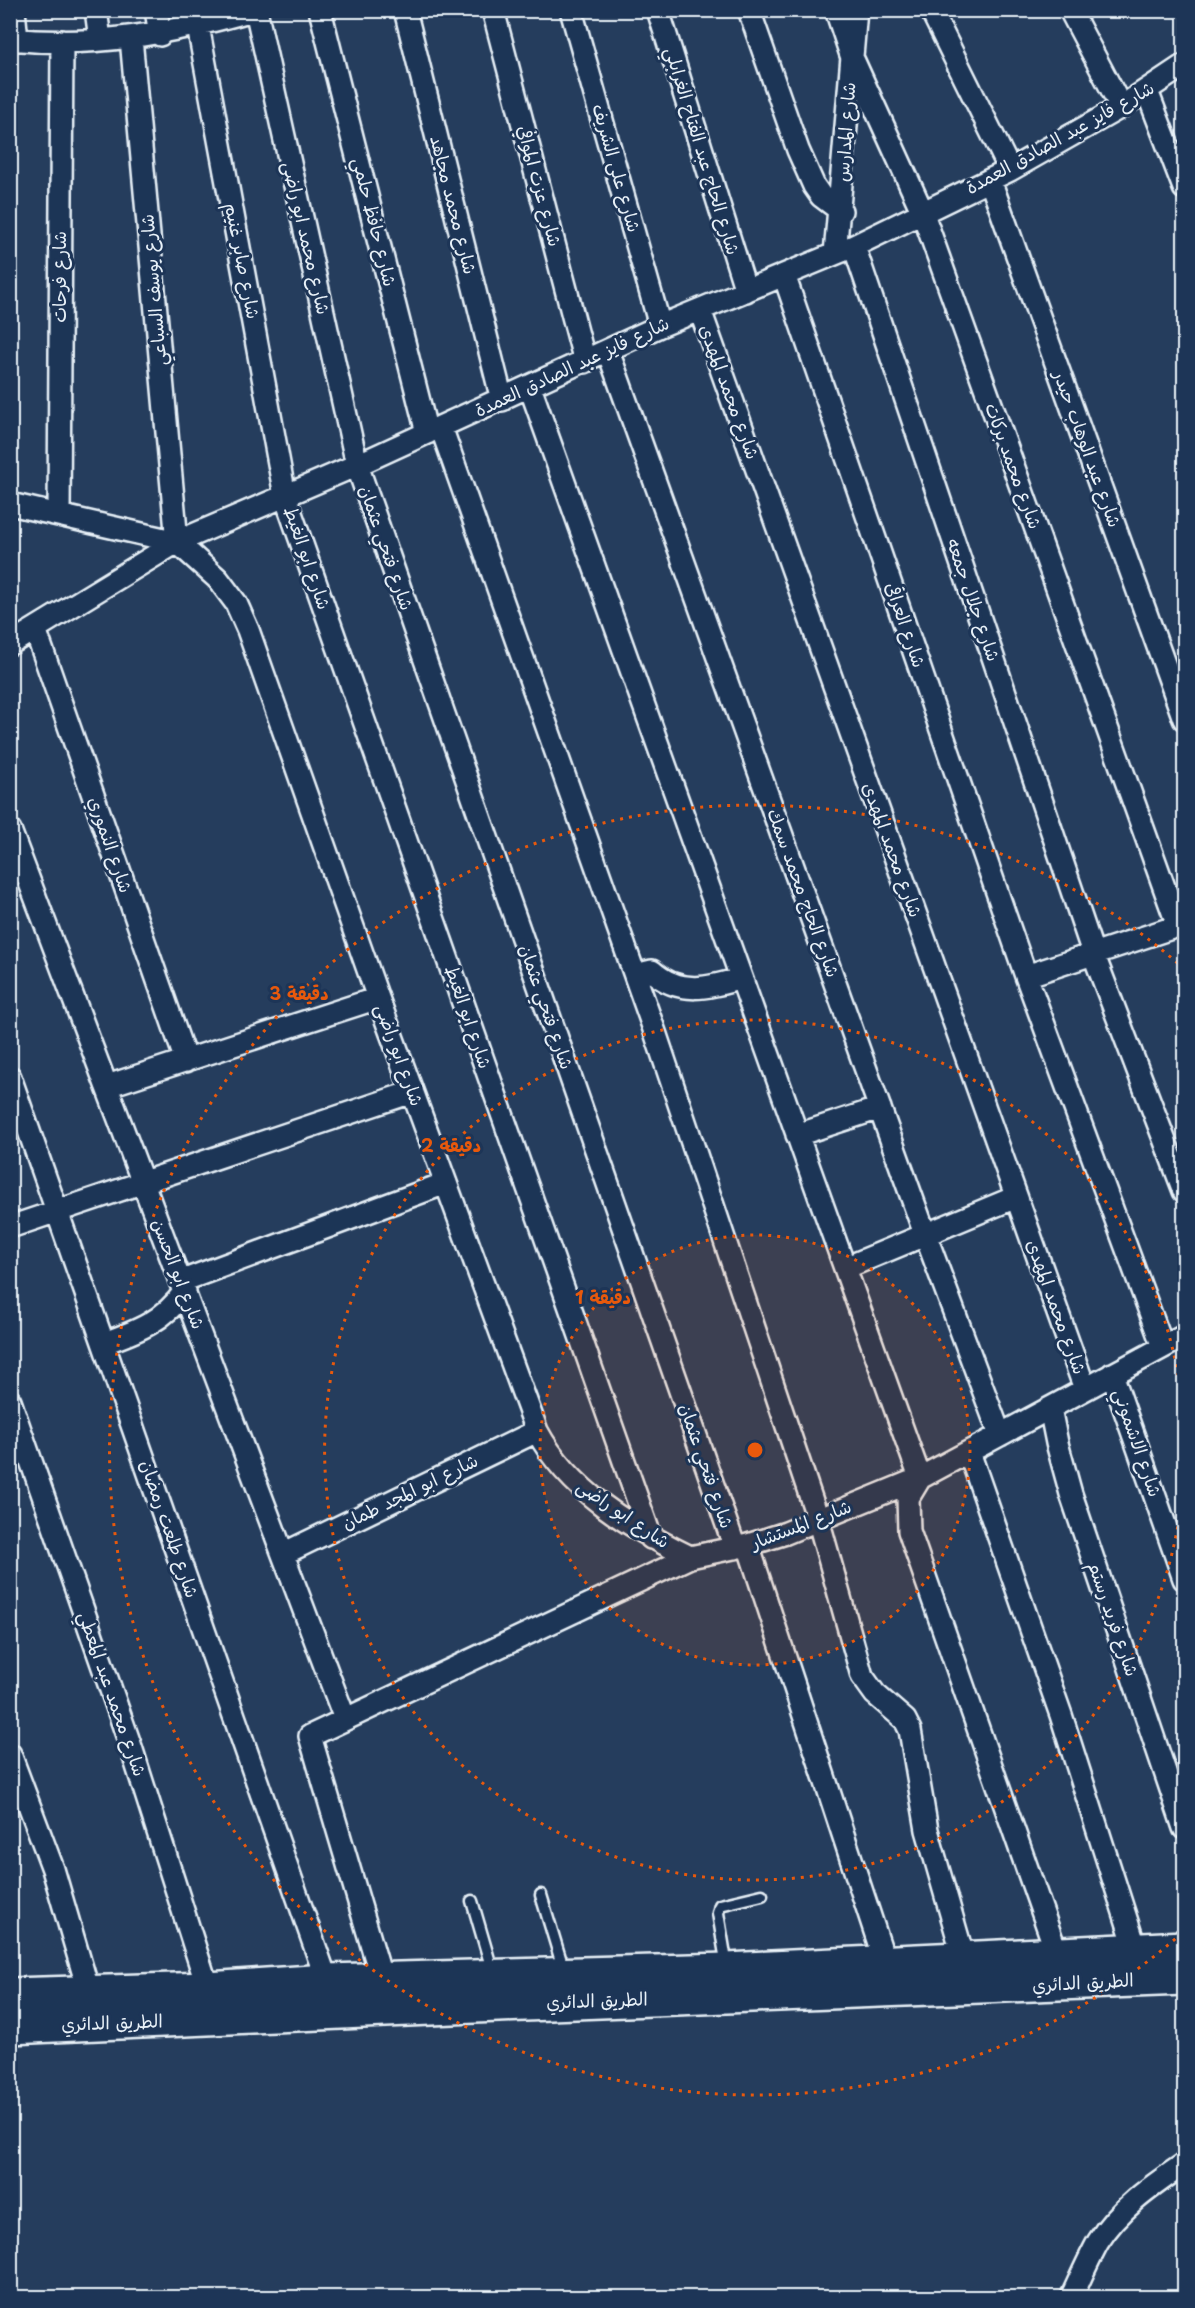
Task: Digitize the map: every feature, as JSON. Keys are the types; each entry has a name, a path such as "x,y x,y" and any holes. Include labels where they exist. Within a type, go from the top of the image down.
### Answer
{"highway":[{"name":"الطريق الدائري","path":"10,1995 208,1989 327,1981 565,1974 727,1983 885,1962 1185,1948"},
{"name":"الطريق الدائري","path":"10,2027 727,1983 1185,1978"}],"street":[{"path":"14,10 14,39 62,41 160,35 254,10"},
{"path":"96,10 100,39"},
{"path":"156,10 160,35"},
{"name":"شارع محمد ابو راضى","path":"254,10 357,465"},
{"name":"شارع حافظ حلمي","path":"320,10 434,430 635,975 818,1519 862,1676 875,1694 905,1720 913,1738 923,1814 964,1959"},
{"name":"شارع محمد مجاهد","path":"405,10 502,400"},
{"name":"شارع عزت الموافي","path":"493,10 585,362"},
{"name":"شارع على الشريف","path":"572,10 660,326"},
{"name":"شارع الحاج عبد الفتاح الغرابلي","path":"658,10 746,291"},
{"path":"749,10 798,150 814,186 821,196 841,211"},
{"name":"شارع محمد بركات","path":"836,10 851,55 922,211 1181,925"},
{"name":"شارع المدارس","path":"844,250 841,211 856,10"},
{"path":"931,10 1010,170"},
{"path":"1071,11 1121,107"},
{"name":"شارع صابر غنيم","path":"198,26 285,496"},
{"name":"شارع يوسف السباعي","path":"131,38 177,542"},
{"name":"شارع فرحات","path":"59,514 62,41"},
{"name":"شارع فايز عبد الصادق العمدة","path":"10,644 177,542 357,465 660,326 844,250 1010,170 1121,107 1185,65"},
{"path":"1147,91 1185,188"},
{"name":"شارع عبد الوهاب حيدر","path":"990,180 1185,719"},
{"name":"شارع جلال جمعه","path":"844,250 1093,953 1185,1191"},
{"name":"شارع العراقى","path":"784,275 1026,976 1163,1347"},
{"name":"شارع محمد المهدى","path":"700,310 1085,1389"},
{"name":"شارع الحاج محمد سمك","path":"608,351 925,1234 1000,1435"},
{"path":"530,387 920,1478 908,1498 909,1531 1057,1954"},
{"name":"شارع فتحي عثمان","path":"357,465 741,1547 885,1962"},
{"name":"شارع ابو الغيط","path":"285,496 651,1538"},
{"path":"10,504 177,542"},
{"name":"شارع ابو راضى","path":"177,542 218,579 236,603 248,630 378,998 537,1431 557,1464 571,1479 651,1538 690,1557"},
{"name":"شارع النموري","path":"35,629 186,1061"},
{"name":"شارع ابو الحسن","path":"10,830 345,1719"},
{"path":"1026,976 1181,925"},
{"path":"635,975 652,971 672,984 688,989 712,988 741,978"},
{"path":"107,1086 378,998"},
{"name":"شارع طلعت رمضان","path":"10,1077 327,1981"},
{"path":"10,1227 412,1092"},
{"path":"797,1135 880,1108"},
{"path":"104,1343 153,1324 163,1317 183,1286 446,1183"},
{"path":"845,1268 1016,1197"},
{"name":"شارع المستشار","path":"382,1980 310,1736 690,1557 741,1547 920,1478 1185,1336"},
{"name":"شارع الاشموني","path":"1112,1374 1185,1579"},
{"name":"شارع محمد عبد المعطي","path":"10,1401 18,1449 132,1747 208,1989"},
{"name":"شارع فريد رستم","path":"1050,1408 1056,1443 1071,1494 1185,1828"},
{"name":"شارع ابو المجد طمان","path":"283,1554 537,1431"},
{"path":"969,1452 1061,1714 1136,1950"},
{"path":"10,1754 53,1869 90,1992"},
{"path":"1071,2298 1098,2242 1117,2217 1145,2191 1185,2164"}],"lane":[{"path":"541,1895 565,1974"},
{"path":"727,1983 718,1913 720,1905 762,1895"},
{"path":"472,1901 494,1976"}]}
